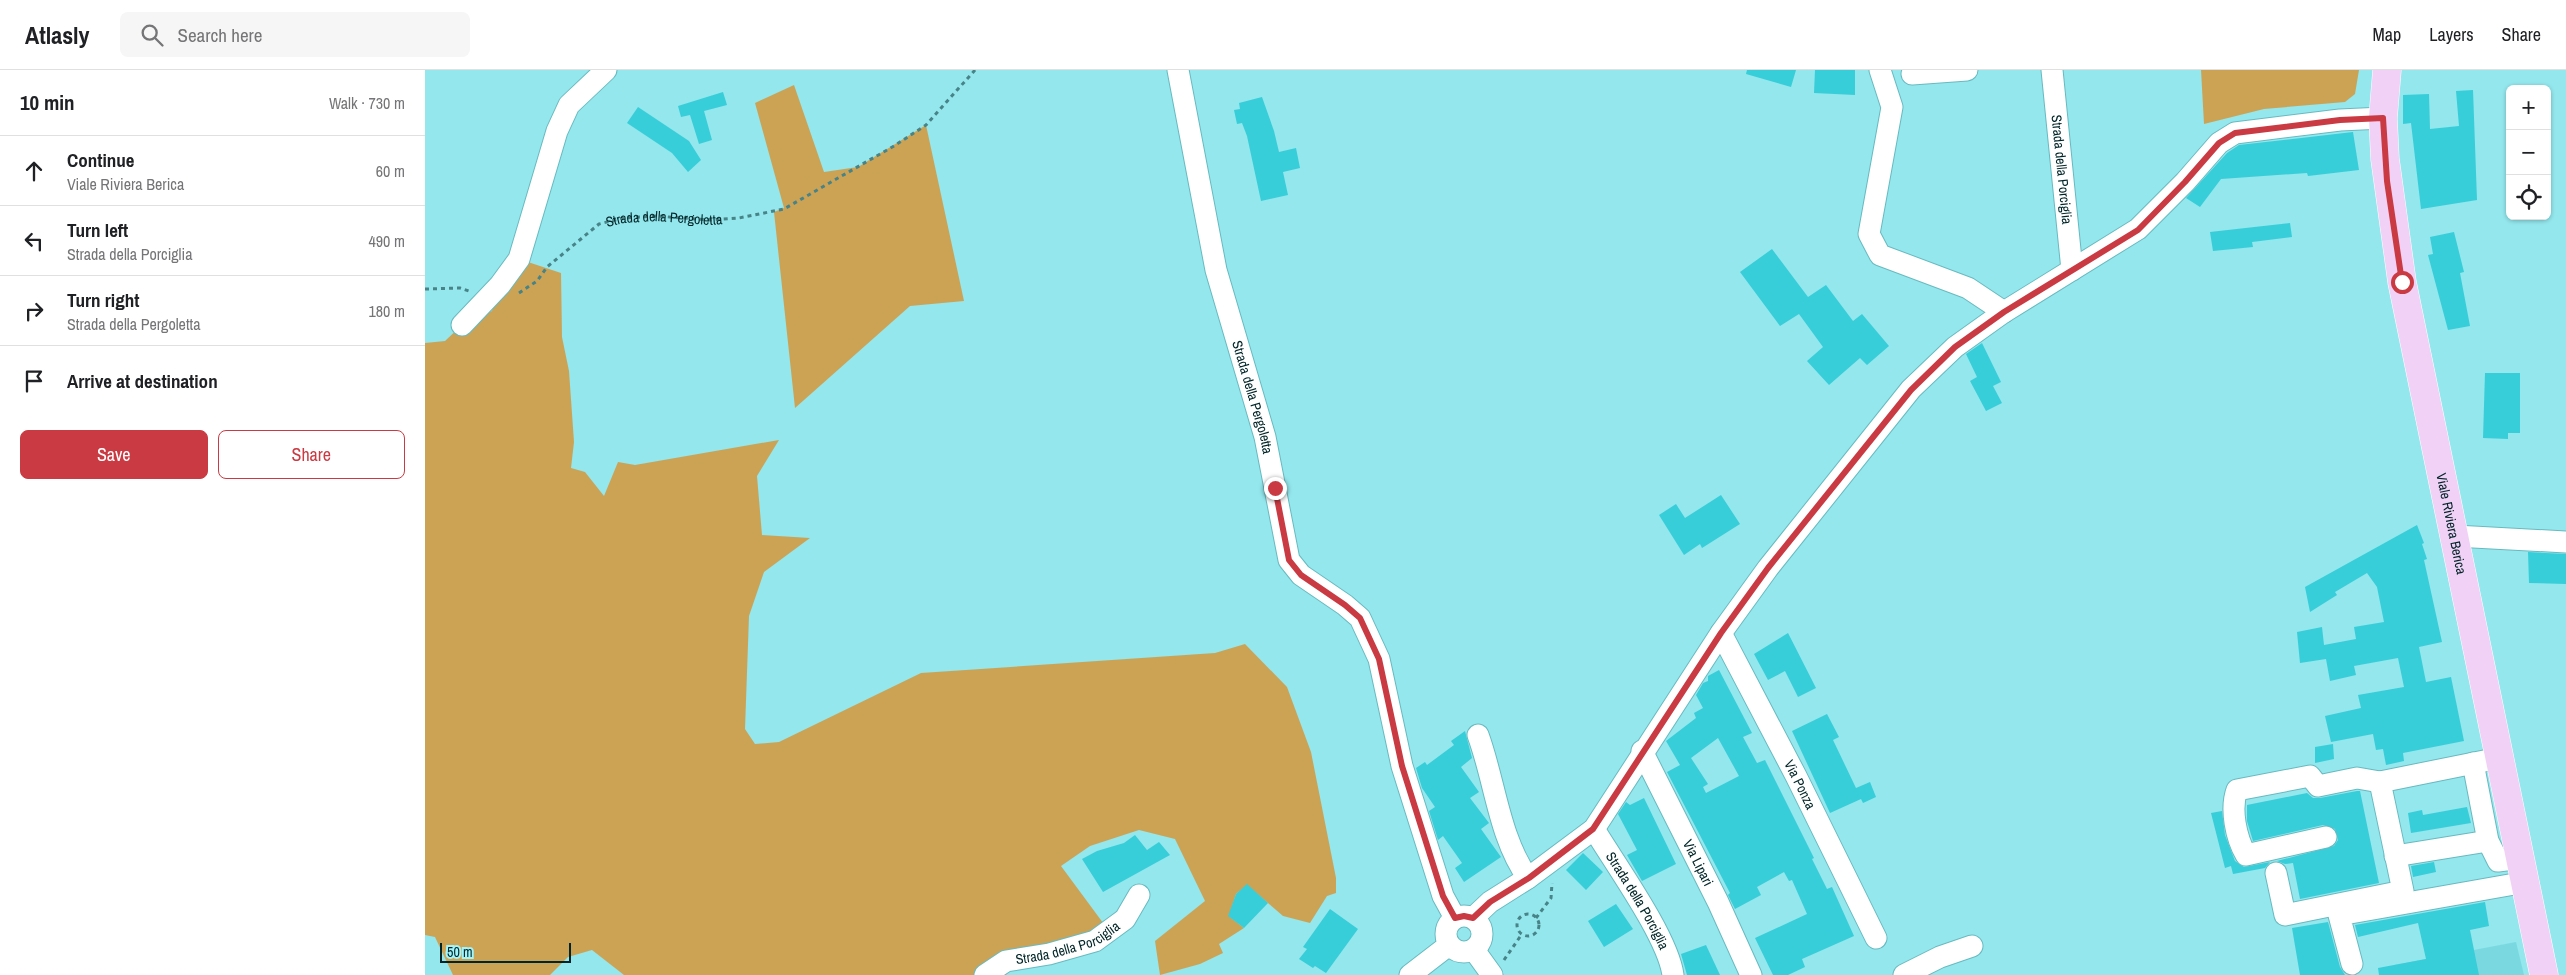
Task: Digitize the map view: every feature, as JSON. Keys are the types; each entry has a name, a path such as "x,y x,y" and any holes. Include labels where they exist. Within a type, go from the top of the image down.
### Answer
{"main road":[{"name":"Viale Riviera Berica","path":"2387,70 2383,118 2387,174 2402,282 2544,975"}],"street":[{"path":"462,325 500,285 519,258 557,131 569,105 606,70"},
{"name":"Strada della Pergoletta","path":"1178,70 1216,270 1265,437 1289,560 1301,575 1345,605 1360,618 1379,659 1402,766 1443,896 1464,918"},
{"path":"1880,70 1892,107 1869,234 1872,241 1880,255 1968,288 2004,312"},
{"path":"1912,74 1967,70"},
{"name":"Strada della Porciglia","path":"2052,70 2072,270"},
{"path":"1449,945 1447,930 1536,872 1593,829 1642,751 1721,633 1768,568 1911,390 1955,347 2004,312 2138,230 2185,182 2219,143 2235,133 2340,120 2383,118"},
{"path":"2455,536 2566,542"},
{"name":"Via Ponza","path":"1721,633 1796,776 1876,938"},
{"path":"1478,735 1502,816 1520,867 1536,872"},
{"name":"Via Lipari","path":"1642,751 1710,886 1751,975"},
{"path":"2326,837 2246,855 2241,846 2233,802 2237,790 2310,776 2318,786 2357,778 2380,782 2499,758"},
{"path":"2473,763 2488,841 2497,861 2524,870"},
{"path":"2277,873 2285,915 2403,891 2380,782"},
{"name":"Strada della Porciglia","path":"1593,829 1649,919 1671,963 1673,975"},
{"path":"2395,856 2488,841"},
{"path":"2351,964 2339,915 2524,870"},
{"name":"Strada della Porciglia","path":"985,975 1006,961 1049,954 1095,941 1125,919 1139,895"},
{"path":"1449,945 1461,952 1474,950 1481,942 1483,934 1480,925 1464,918"},
{"path":"1411,975 1449,945"},
{"path":"1904,975 1940,956 1972,946"},
{"path":"1474,950 1491,974"}],"path":[{"name":"Strada della Pergoletta","path":"515,296 537,281 547,267 599,224 623,218 656,216 710,220 739,218 784,209 894,146 926,125 975,70"},
{"path":"425,289 460,288 475,292"},
{"path":"1536,872 1552,881 1551,898 1537,918 1539,927 1535,933 1529,936 1522,934 1517,928 1519,917 1529,914 1537,918"},
{"path":"1491,974 1509,956 1522,934"}],"shaded area":[{"path":"2201,70 2359,70 2355,94 2345,102 2264,109 2204,124"},
{"path":"794,85 824,172 858,167 926,125 964,301 910,306 795,408 774,212 784,208 755,103"},
{"path":"519,259 561,273 562,337 569,371 574,442 571,468 585,472 604,496 618,462 635,465 779,440 757,476 762,535 810,538 764,572 749,616 745,729 755,744 779,742 921,673 1215,653 1245,644 1287,687 1311,752 1336,878 1336,893 1327,896 1310,923 1283,916 1247,885 1236,894 1229,916 1244,928 1219,944 1223,953 1200,964 1160,975 1155,941 1205,901 1175,839 1139,830 1090,846 1061,866 1109,931 985,975 624,975 592,950 568,957 550,975 453,975 435,937 425,935 425,343 445,341 462,325 492,311 500,285"},
{"path":"2516,942 2524,975 2397,975 2394,965"}],"building":[{"path":"1747,70 1796,70 1791,87 1746,74"},
{"path":"1815,70 1855,70 1855,95 1814,93"},
{"path":"2473,90 2477,200 2421,209 2411,123 2403,124 2403,95 2429,94 2430,129 2459,126 2456,91"},
{"path":"723,92 727,105 704,111 712,140 699,144 690,115 681,117 678,106"},
{"path":"1262,97 1279,152 1296,148 1300,168 1283,172 1288,195 1261,201 1247,136 1242,123 1237,124 1234,110 1240,109 1239,103"},
{"path":"638,107 689,141 701,160 688,172 672,153 627,123"},
{"path":"2353,132 2359,170 2308,176 2307,173 2221,179 2200,207 2186,198 2227,153 2239,145"},
{"path":"2290,223 2292,237 2252,242 2253,247 2213,251 2210,232"},
{"path":"2454,232 2464,272 2460,273 2470,326 2448,330 2428,255 2433,254 2430,237"},
{"path":"1772,249 1808,297 1826,285 1853,321 1862,314 1889,346 1867,365 1860,358 1829,385 1807,361 1823,347 1799,314 1780,326 1740,272"},
{"path":"1982,343 2001,382 1993,386 2002,403 1986,411 1970,381 1977,377 1966,354"},
{"path":"2485,373 2520,373 2520,433 2508,433 2508,439 2483,438"},
{"path":"1721,495 1740,524 1702,548 1700,544 1684,555 1659,515 1676,504 1685,518"},
{"path":"2417,525 2424,543 2422,544 2427,559 2424,560 2442,642 2419,647 2426,682 2451,677 2464,741 2403,753 2404,761 2386,765 2383,749 2376,750 2373,734 2331,742 2325,716 2361,708 2358,695 2404,687 2398,658 2354,666 2356,675 2330,681 2326,659 2300,663 2297,632 2322,627 2324,645 2356,639 2354,627 2384,622 2377,587 2367,573 2335,592 2337,595 2310,612 2305,587"},
{"path":"2528,552 2566,554 2566,584 2529,583"},
{"path":"1788,633 1816,688 1798,697 1785,671 1768,680 1754,654"},
{"path":"1719,670 1752,733 1743,737 1757,763 1765,760 1814,858 1812,859 1827,889 1832,887 1854,936 1802,959 1805,967 1788,975 1773,975 1755,938 1807,914 1792,880 1789,881 1784,872 1757,887 1761,895 1735,909 1728,895 1730,893 1667,772 1680,765 1666,741 1696,718 1694,713 1703,708 1696,695 1703,683 1708,681 1708,676","holes":["1718,738 1739,776 1706,793 1703,787 1708,784 1691,758"]},
{"path":"1827,714 1839,737 1833,740 1856,788 1870,782 1876,797 1863,803 1861,799 1830,813 1792,731"},
{"path":"1465,731 1472,758 1461,767 1479,792 1470,798 1489,823 1481,829 1501,857 1464,882 1455,868 1462,863 1443,836 1438,840 1429,811 1435,807 1422,788 1416,768 1425,762 1427,765 1454,745 1451,741"},
{"path":"2333,744 2334,759 2315,763 2315,747"},
{"path":"2360,791 2379,883 2300,899 2293,863 2285,864 2277,861 2334,846 2338,840 2335,829 2323,825 2253,841 2247,821 2247,805 2307,793 2313,798 2320,798"},
{"path":"1644,798 1676,864 1642,881 1627,855 1637,850 1618,814 1626,802 1630,805"},
{"path":"2467,807 2471,823 2411,833 2408,813 2422,810 2423,815"},
{"path":"2222,811 2225,835 2235,861 2244,867 2270,862 2265,868 2233,874 2231,866 2225,868 2211,813"},
{"path":"1135,835 1147,850 1159,842 1170,855 1103,892 1082,859 1097,851 1124,843"},
{"path":"1583,853 1603,872 1586,890 1566,870"},
{"path":"2434,862 2436,872 2413,877 2411,866"},
{"path":"1247,884 1268,903 1244,928 1228,916 1236,894"},
{"path":"2485,902 2489,926 2470,930 2479,975 2379,975 2378,968 2426,959 2418,923 2358,937 2355,925"},
{"path":"1616,904 1633,929 1604,947 1588,921"},
{"path":"1330,909 1358,929 1326,973 1315,966 1313,968 1299,959 1307,949 1303,947"},
{"path":"2328,922 2340,967 2345,975 2300,975 2292,928"},
{"path":"1706,945 1720,975 1687,975 1681,954"}],"route":[{"path":"1275,488 1289,560 1301,575 1345,605 1360,618 1379,659 1399,756 1443,896 1455,918 1469,916 1473,918 1490,902 1529,878 1593,829 1642,751 1721,633 1768,568 1911,390 1955,347 2004,312 2138,230 2185,182 2219,143 2235,133 2340,120 2383,118 2387,181 2402,282"}]}
